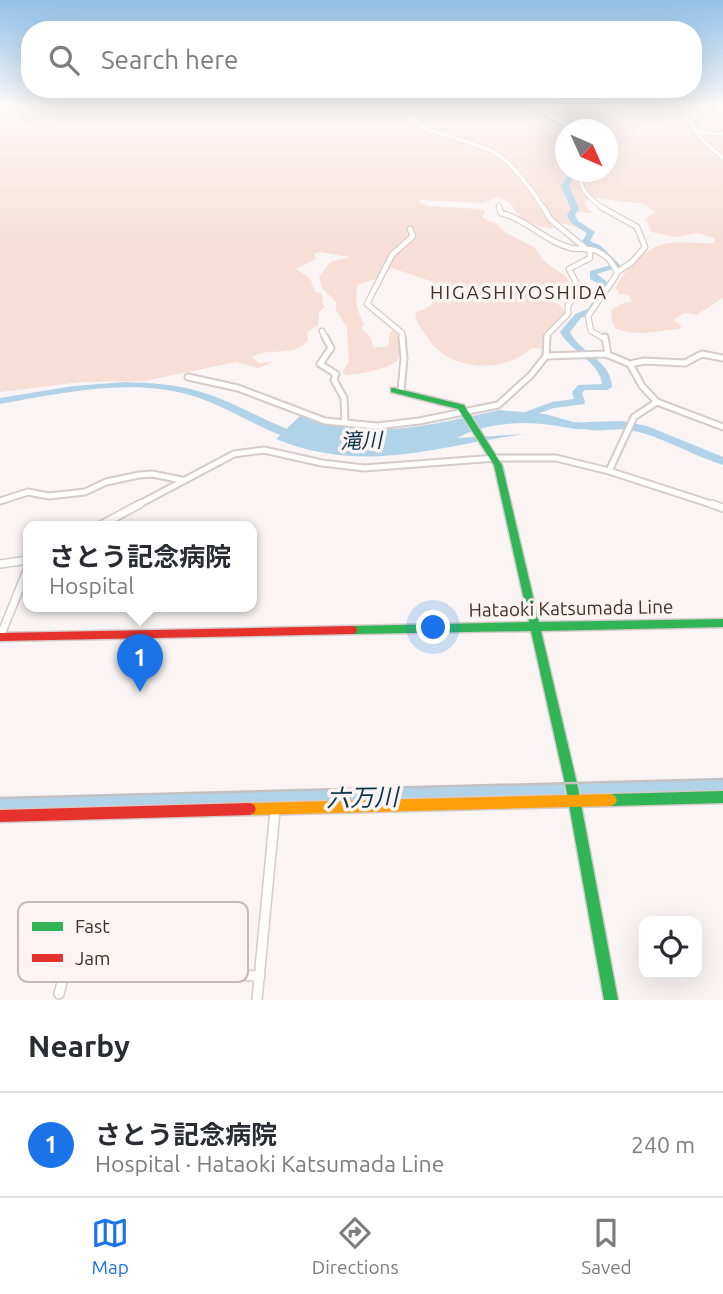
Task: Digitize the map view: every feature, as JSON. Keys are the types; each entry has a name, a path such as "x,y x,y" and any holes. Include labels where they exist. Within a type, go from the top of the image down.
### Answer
{"street":[{"path":"188,377 238,388 325,421 363,426 391,425 498,405 505,400 546,356 547,335 568,314 568,305 580,290 569,269 590,258 588,249 562,231 545,212 531,188 496,154"},
{"path":"580,182 584,191 601,204 604,211 637,227 645,247 631,263 616,269"},
{"path":"499,205 501,213 521,219 560,245 599,250 616,269"},
{"path":"410,229 413,236 392,255 367,304 402,333 404,358 397,390 451,404 466,411 496,458 572,788 611,1000"},
{"path":"608,355 605,336 591,331 588,316 614,281 616,269"},
{"path":"322,331 331,348 320,363 336,374 334,380 344,398 345,422"},
{"path":"546,356 582,353 608,355 630,364 650,361 685,363 702,354 723,358"},
{"path":"630,364 642,386 657,402 723,427"},
{"path":"609,471 634,417 657,402"},
{"path":"108,521 182,480 234,454 248,450 264,450 323,463 364,468 496,458 556,458 609,471 723,508"},
{"path":"0,501 28,492 49,496 85,492 106,482 139,475 182,480"},
{"path":"0,564 23,561"},
{"path":"0,637 23,580"},
{"name":"Hataoki Katsumada Line","path":"0,637 723,623"},
{"path":"0,816 275,811 723,797"},
{"path":"257,1000 275,811"},
{"path":"248,976 260,976"},
{"path":"59,994 62,982"}],"shaded area":[{"path":"0,154 555,154 555,182 618,182 618,154 723,154 723,298 696,315 685,313 673,320 682,325 679,329 641,333 616,329 611,310 632,301 627,294 620,294 616,288 630,266 653,248 674,242 713,243 715,239 698,233 675,237 651,232 650,226 644,220 655,212 644,204 594,198 586,201 585,205 593,213 570,212 569,217 577,225 575,227 553,220 550,222 553,229 528,221 518,214 510,203 497,197 482,203 420,200 418,202 429,206 482,209 485,211 482,218 535,248 544,261 565,276 573,287 573,292 568,296 510,284 555,302 566,313 543,337 542,349 532,348 519,357 494,365 481,366 456,361 435,347 418,323 415,313 431,306 433,295 438,292 455,296 463,291 444,282 436,283 392,268 376,279 357,285 356,301 364,324 361,328 371,338 373,348 388,346 390,332 394,331 398,336 398,359 383,368 346,375 342,372 349,362 347,328 336,310 336,302 322,288 319,277 330,262 349,257 319,252 314,254 316,259 296,269 310,278 315,292 321,293 325,307 319,312 318,325 307,332 308,341 302,346 252,357 259,363 273,362 258,368 236,362 144,381 81,382 0,392"}],"water":[{"path":"499,410 545,414 573,422 600,423 601,428 578,429 532,423 498,425 457,438 525,434 430,450 370,456 309,450 276,439 300,416 327,424 376,429 424,426"}],"waterway":[{"path":"529,414 552,405 580,402 577,392 582,387 607,387 607,378 603,371 569,340 565,332 578,316 591,311 607,285 593,277 593,273 617,266 598,248 586,242 591,232 575,222 571,215 575,209 565,186 567,182"},
{"name":"滝川","path":"0,401 126,385 176,388 211,399 297,437"},
{"name":"滝川","path":"586,426 622,425 643,429 723,461"},
{"name":"六万川","path":"0,807 723,788"}],"railway":[{"path":"0,798 723,779"}],"traffic: fast":[{"path":"394,390 461,407 498,465 572,788 611,1000"},
{"path":"352,630 723,623"},
{"path":"611,800 723,797"}],"traffic: slow":[{"path":"250,809 611,800"}],"traffic: jam":[{"path":"0,637 352,630"},
{"path":"0,816 250,809"}],"place":[{"name":"さとう記念病院","path":"140,692"}],"district":[{"name":"HIGASHIYOSHIDA","path":"519,292"}]}
